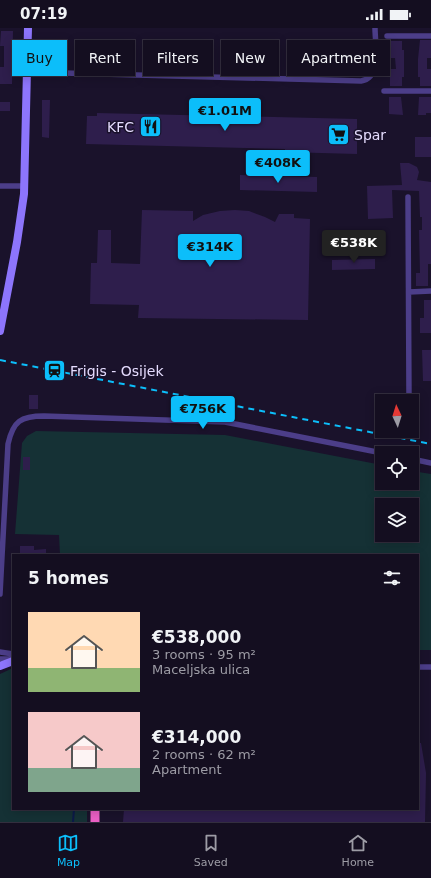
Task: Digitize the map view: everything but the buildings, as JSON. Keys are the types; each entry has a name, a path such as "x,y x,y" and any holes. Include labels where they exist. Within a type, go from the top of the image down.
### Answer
{"highway":[{"path":"95,810 95,822"}],"main road":[{"path":"28,28 28,40"},
{"path":"0,331 17,242 24,186 27,76"},
{"path":"0,666 12,660"}],"street":[{"path":"67,73 361,81 369,78 375,71 375,28"},
{"path":"388,36 431,36"},
{"path":"384,91 431,91"},
{"path":"0,186 24,186"},
{"path":"408,197 409,394"},
{"path":"408,292 431,291"},
{"path":"0,594 8,444 13,427 19,421 26,418 44,416 225,422 375,452"},
{"path":"419,461 431,463"},
{"path":"0,652 12,654"},
{"path":"0,659 12,660"},
{"path":"419,667 431,668"}],"green space":[{"path":"36,431 225,435 375,464 375,490 419,490 419,472 431,474 431,650 419,650 419,554 60,554 59,535 15,534 22,443 27,436"},
{"path":"12,668 12,810 87,810 87,822 0,822 0,674"}],"waterway":[{"path":"73,822 74,810"}],"railway":[{"path":"0,360 431,444"}],"place":[{"name":"KFC","path":"150,127"},
{"name":"Spar","path":"338,135"},
{"name":"Frigis - Osijek","path":"55,371"}]}
